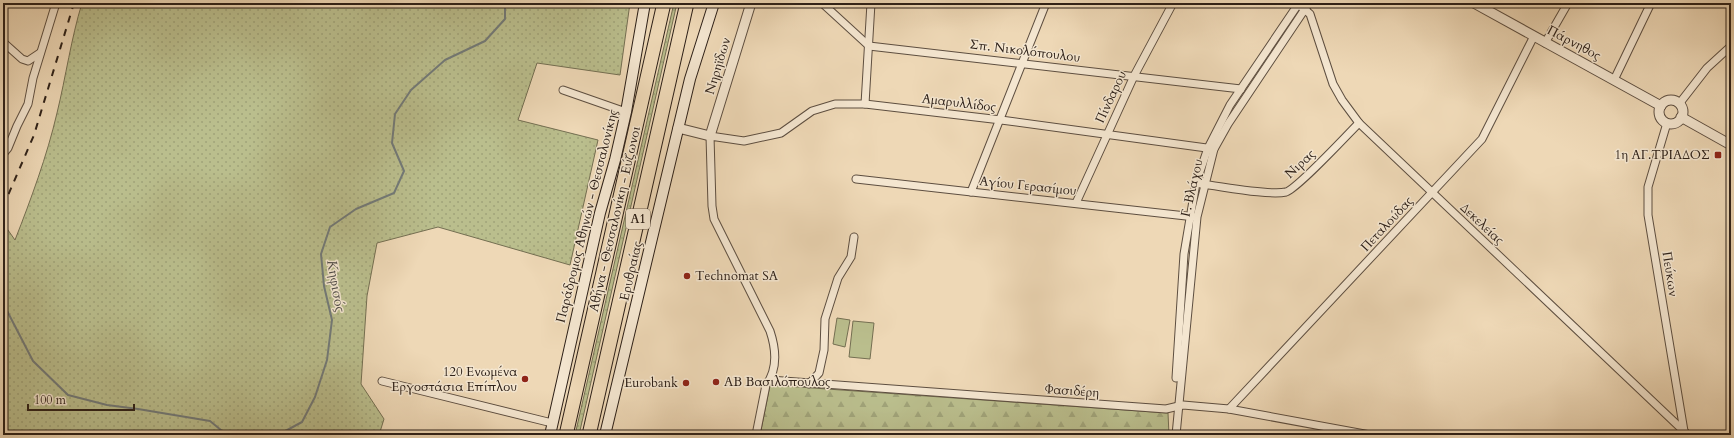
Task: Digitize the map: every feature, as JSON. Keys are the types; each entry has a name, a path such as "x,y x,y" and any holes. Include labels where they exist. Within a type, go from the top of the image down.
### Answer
{"highway":[{"name":"Αθήνα - Θεσσαλονίκη - Εύζωνοι","path":"566,435 664,3"},
{"name":"Αθήνα - Θεσσαλονίκη - Εύζωνοι","path":"589,435 687,3"}],"main road":[{"name":"Παράδρομος Αθηνών - Θεσσαλονίκης","path":"550,435 598,221 615,160 626,112 645,3"},
{"name":"Ερυθραίας","path":"605,435 700,42 708,3"},
{"name":"Ερυθραίας","path":"700,42 714,3"}],"street":[{"path":"3,154 8,148 28,104 33,78 56,3"},
{"name":"Νηρηϊδων","path":"710,136 751,3"},
{"path":"822,3 869,46"},
{"path":"865,104 871,3"},
{"path":"971,192 1001,120 1022,62 1046,3"},
{"name":"Πίνδαρου","path":"1076,203 1134,76 1173,3"},
{"name":"Πάρνηθος","path":"1474,3 1661,106"},
{"path":"1545,43 1568,3"},
{"path":"1614,80 1652,3"},
{"name":"Δεκελείας","path":"1299,4 1307,6 1321,51 1336,88 1346,106 1359,123 1432,194 1686,433"},
{"name":"Γ. Βλάχου","path":"1194,216 1196,183 1230,105 1299,4"},
{"name":"Γ. Βλάχου","path":"1176,435 1176,386 1184,261 1194,216 1205,184 1211,148 1307,6"},
{"name":"Πεταλούδας","path":"1229,409 1482,139 1534,36"},
{"path":"3,42 22,59 28,61 40,53"},
{"name":"Σπ. Νικολόπουλου","path":"869,46 1022,62 1241,88"},
{"path":"1679,104 1707,68 1731,46"},
{"path":"562,90 626,112"},
{"path":"1669,100 1679,104 1683,110 1681,118 1674,123 1667,123 1660,116 1661,106 1669,100"},
{"name":"Αμαρυλλίδος","path":"710,136 744,141 781,133 812,111 835,104 865,104 1108,133 1211,148"},
{"path":"1681,118 1731,145"},
{"name":"Νιρας","path":"1196,183 1273,193 1287,192 1299,183 1359,123"},
{"name":"Πεύκων","path":"1667,123 1648,187 1648,215 1686,433"},
{"path":"678,128 710,136 712,212 773,341 776,360 770,380 766,384 756,435"},
{"name":"Αγίου Γερασίμου","path":"856,179 1194,216"},
{"path":"809,384 819,373 824,350 825,319 838,278 851,258 854,238"},
{"name":"Φασιδέρη","path":"770,380 1069,404 1166,409 1183,405 1229,409 1340,433 1370,435"},
{"path":"382,381 552,423"}],"green space":[{"path":"82,3 630,3 620,75 537,63 518,120 598,140 570,265 438,227 377,243 367,296 361,384 384,419 379,435 3,435 3,223 15,240 44,161 57,113"},
{"path":"674,3 677,3 579,435 575,435"},
{"path":"837,318 850,320 845,347 833,344"},
{"path":"853,321 874,323 870,359 849,357"},
{"path":"770,385 1168,413 1169,435 760,435"}],"waterway":[{"name":"Κηφισός","path":"278,435 302,422 315,397 327,360 332,320 324,286 321,254 330,227 356,209 394,193 404,171 392,143 395,114 411,90 445,60 485,41 505,19 505,3"},
{"path":"3,303 33,361 68,395 107,405 210,421 227,435"}],"railway":[{"path":"3,207 34,135 74,3"}],"place":[{"name":"1η ΑΓ.ΤΡΙΑΔΟΣ","path":"1718,155"},
{"name":"Technomat SA","path":"687,276"},
{"name":"120 Ενωμένα Εργοστάσια Επίπλου","path":"525,379"},
{"name":"ΑΒ Βασιλόπουλος","path":"716,382"},
{"name":"Eurobank","path":"686,383"}]}
